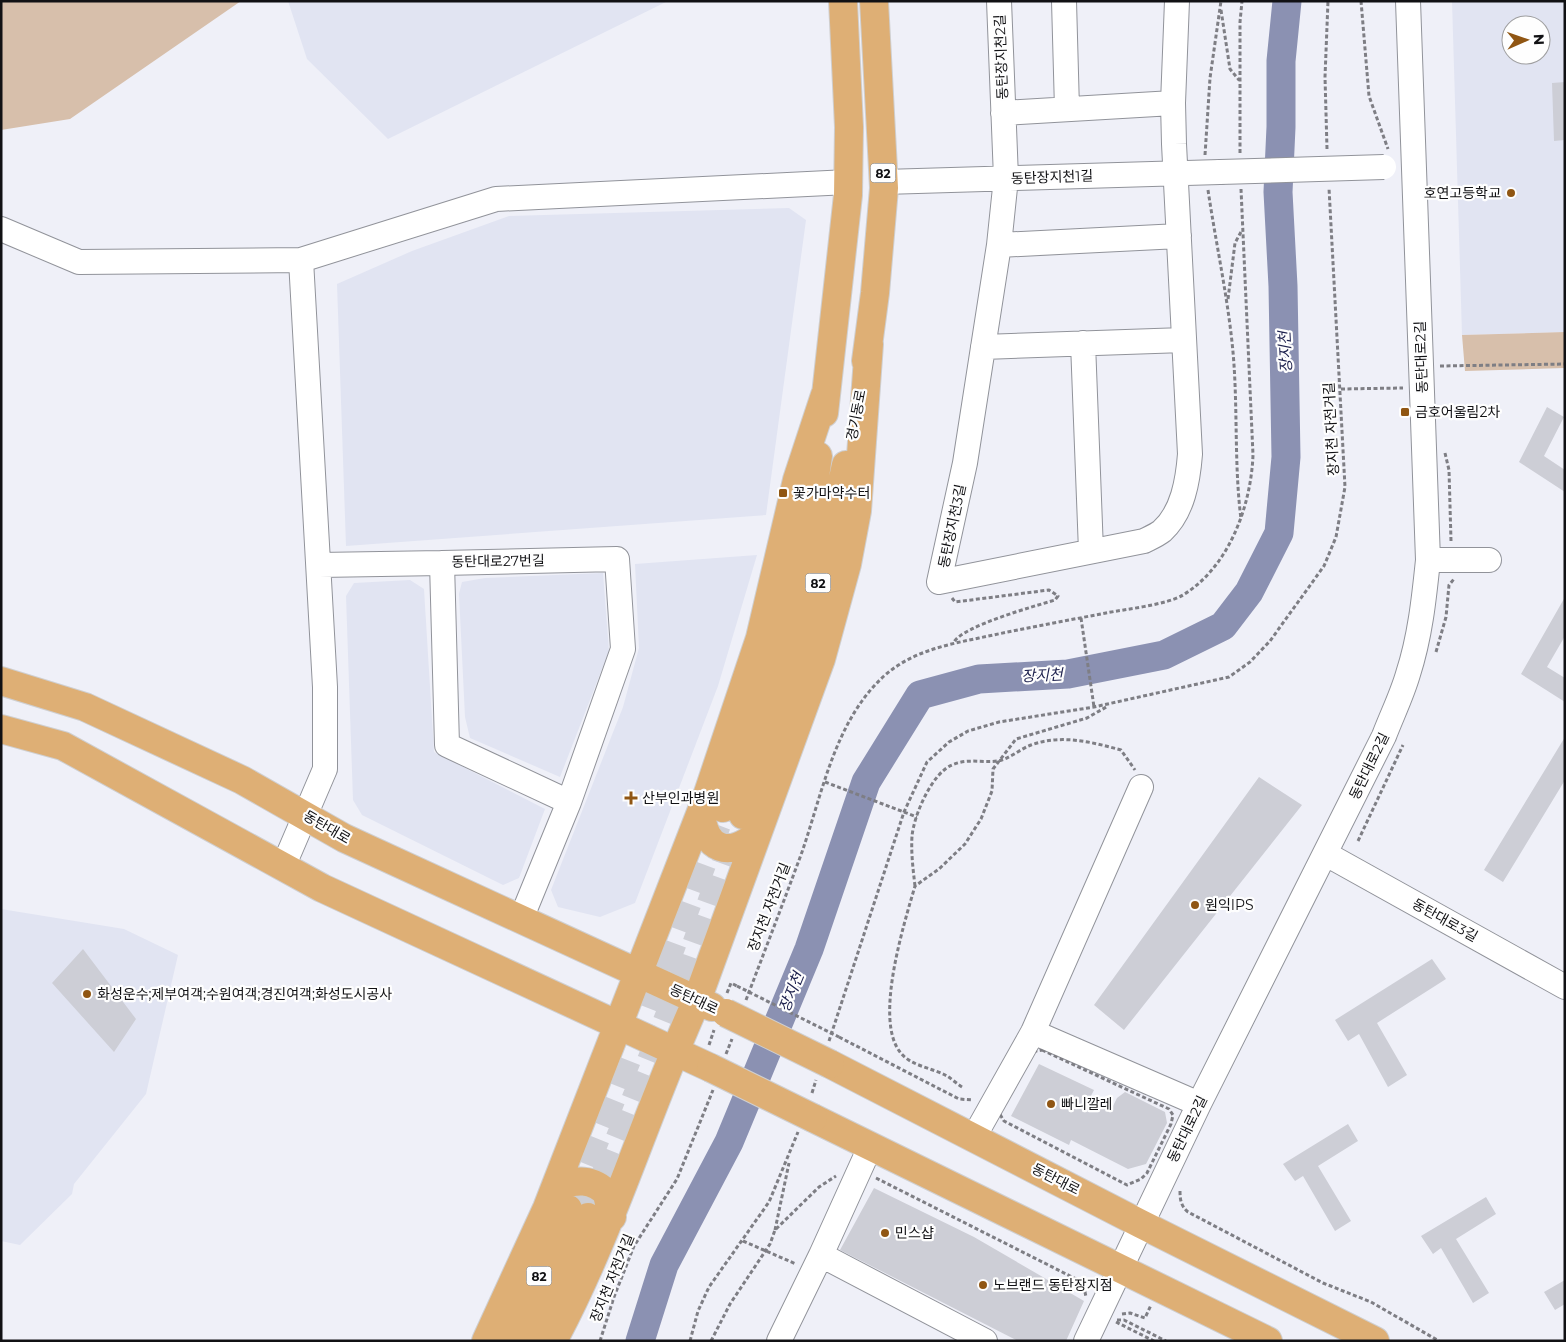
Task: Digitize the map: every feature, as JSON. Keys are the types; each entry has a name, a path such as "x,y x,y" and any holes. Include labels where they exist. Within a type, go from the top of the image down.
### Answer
{"main road":[{"path":"486,1341 581,1207 674,1050 724,1013 731,818 760,638 797,480 826,395 848,182 849,127 843,1"},
{"name":"82","path":"731,818 821,659 847,564 857,511 869,344 884,182 874,1"},
{"name":"동탄대로","path":"1,681 85,707 242,780 344,838 724,1013 974,1137 1141,1224 1375,1341"},
{"path":"1,730 62,746 322,888 713,1068 808,1114 870,1147 1122,1268 1268,1341"},
{"path":"553,1341 618,1025 638,973 731,818"},
{"name":"82","path":"504,1341 543,1268 581,1207"},
{"name":"82","path":"528,1341 581,1207"}],"street":[{"name":"동탄장지천2길","path":"999,1 1006,178"},
{"path":"1064,1 1067,109"},
{"path":"1175,173 1173,103 1177,1"},
{"name":"동탄대로2길","path":"1086,1341 1199,1104 1384,736 1408,675 1424,604 1428,560 1408,1"},
{"name":"동탄장지천2길","path":"1003,113 1173,103"},
{"path":"1387,162 1414,166"},
{"name":"동탄장지천1길","path":"884,182 1212,172 1387,162"},
{"name":"동탄장지천3길","path":"1006,178 999,245 965,463 939,582 1090,550 1144,541 1162,531 1177,510 1187,483 1190,454 1175,173"},
{"path":"1,229 79,262 302,260 496,199 848,182"},
{"path":"999,245 1179,236"},
{"path":"283,867 325,769 325,686 302,260"},
{"path":"983,347 1184,340"},
{"path":"1083,343 1090,550"},
{"name":"동탄대로27번길","path":"521,920 569,802 623,649 617,559 442,563 447,744 569,802"},
{"path":"1428,560 1489,560"},
{"path":"318,565 442,563"},
{"path":"974,1137 1033,1032 1141,787"},
{"name":"동탄대로3길","path":"1326,854 1565,987"},
{"path":"1033,1032 1199,1104"},
{"path":"779,1341 821,1255 870,1147"},
{"path":"821,1255 986,1341"}],"path":[{"path":"1240,158 1239,81 1242,1"},
{"path":"1327,157 1325,77 1328,1"},
{"path":"1361,1 1369,96 1387,162"},
{"path":"1220,3 1230,69 1239,81"},
{"path":"1220,3 1210,78 1212,172 1237,406 1238,493 1241,521"},
{"name":"장지천 자전거길","path":"690,1341 698,1312 709,1287 769,1202 808,1114 904,812 927,762 949,742 968,731 999,722 1094,707 1229,677 1250,662 1286,621 1324,566 1336,537 1342,514 1345,488 1329,186"},
{"name":"장지천 자전거길","path":"600,1341 614,1297 634,1246 677,1179 713,1068 724,1013 802,852 836,746 868,693 902,662 923,652 954,643 1146,606 1182,596 1201,582 1225,550 1241,521 1252,482 1253,455 1241,187"},
{"path":"1227,302 1235,242 1242,230"},
{"path":"1438,366 1565,364"},
{"path":"1341,389 1403,388"},
{"path":"1445,451 1449,470 1450,536 1454,545"},
{"path":"939,582 955,602 1049,590 1058,596 1055,600 1018,611 979,627 957,638 954,643"},
{"path":"1082,618 1094,707"},
{"path":"915,886 939,869 965,844 981,819 992,791 993,769 1016,739 1086,718 1113,703"},
{"path":"962,1087 946,1076 922,1067 900,1053 891,1034 888,1015 898,951 915,886 912,844 917,817 930,788 941,772 951,765 970,759 998,762 1032,744 1073,739 1121,750 1133,765 1141,787"},
{"path":"825,782 917,817"},
{"path":"713,1068 731,983 959,1099 965,1101 975,1099"},
{"path":"1115,1209 1127,1185 1141,1179 1147,1173 1174,1115 1169,1109 1042,1050 1030,1052 998,1112 1004,1121 1127,1185"},
{"path":"711,1341 730,1304 766,1251 775,1230 790,1157"},
{"path":"775,1230 819,1187 843,1171"},
{"path":"874,1177 1080,1281 1084,1288 1085,1305"},
{"path":"1180,1191 1183,1207 1194,1216 1323,1283 1371,1302 1439,1341"},
{"path":"1181,1243 1194,1216"},
{"path":"743,1241 798,1265"},
{"path":"1080,1281 1093,1254"},
{"path":"1114,1321 1123,1313 1145,1318 1160,1287"},
{"path":"1114,1321 1124,1320 1166,1341"},
{"path":"1114,1321 1154,1341"}],"shaded area":[{"path":"1,1 241,1 70,119 1,130"},
{"path":"288,1 668,1 388,139 307,59"},
{"name":"호연고등학교","path":"1452,1 1565,1 1565,332 1462,335"},
{"path":"789,208 806,220 766,515 346,546 337,284 412,251 509,216"},
{"path":"1565,332 1565,368 1465,371 1462,335"},
{"name":"산부인과병원","path":"757,555 718,686 635,903 600,917 558,907 551,890 623,707 639,648 635,564"},
{"path":"603,573 609,651 560,777 470,738 465,717 459,594 462,582 485,578"},
{"path":"410,580 424,589 434,752 545,809 519,878 503,885 362,815 353,800 346,596 354,583"},
{"path":"1,909 124,929 178,955 146,1094 74,1184 72,1194 20,1245 1,1241"}],"building":[{"path":"1565,82 1565,140 1554,141 1552,83"},
{"path":"1547,407 1564,417 1544,456 1565,470 1565,492 1519,462"},
{"path":"1565,597 1565,636 1547,667 1565,678 1565,702 1521,674"},
{"path":"1565,737 1565,780 1503,882 1484,870"},
{"name":"원익IPS","path":"1259,777 1302,805 1124,1030 1094,1005"},
{"path":"83,949 136,1019 114,1052 52,983"},
{"path":"1432,959 1446,979 1377,1023 1407,1075 1388,1087 1359,1034 1348,1041 1335,1020"},
{"path":"1039,1064 1094,1090 1090,1098 1112,1108 1117,1098 1125,1092 1165,1112 1167,1123 1146,1164 1128,1169 1071,1140 1069,1145 1011,1116"},
{"path":"1348,1124 1358,1141 1318,1166 1351,1221 1335,1231 1303,1176 1295,1181 1283,1164"},
{"path":"874,1188 974,1237 1084,1301 1066,1341 1018,1341 840,1250"},
{"path":"1486,1197 1496,1214 1456,1239 1489,1293 1473,1303 1441,1248 1433,1254 1421,1236"},
{"path":"1565,1280 1565,1304 1555,1310 1544,1292"}],"waterway":[{"name":"장지천","path":"640,1341 664,1265 729,1142 809,949 866,782 920,695 979,679 1068,674 1164,655 1223,626 1249,592 1279,533 1286,457 1283,286 1278,192 1281,127 1281,61 1287,1"}],"tunnel":[{"path":"570,1203 658,982 723,808"},
{"path":"588,1217 680,989 743,815"}],"place":[{"name":"호연고등학교","path":"1511,193"},
{"name":"금호어울림2차","path":"1405,412"},
{"name":"꽃가마약수터","path":"783,493"},
{"name":"산부인과병원","path":"631,798"},
{"name":"원익IPS","path":"1195,905"},
{"name":"화성운수;제부여객;수원여객;경진여객;화성도시공사","path":"87,994"},
{"name":"빠니깔레","path":"1051,1104"},
{"name":"민스샵","path":"885,1233"},
{"name":"노브랜드 동탄장지점","path":"983,1285"}]}
